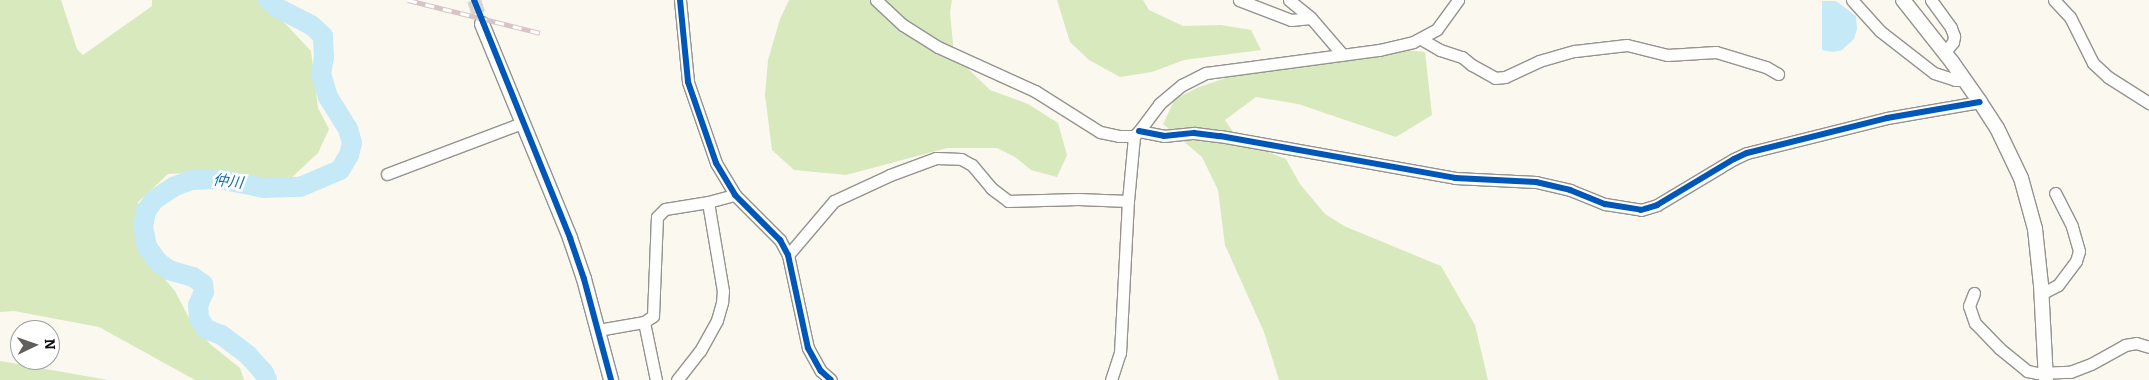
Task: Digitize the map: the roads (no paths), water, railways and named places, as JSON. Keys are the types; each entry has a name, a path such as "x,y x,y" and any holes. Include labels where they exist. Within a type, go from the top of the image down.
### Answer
{"street":[{"path":"680,0 688,82 716,163 735,195 780,240 788,254 807,343 821,371 831,380"},
{"path":"876,0 903,26 938,48 1035,91 1100,132 1119,136 1136,134 1164,136 1194,133 1220,136 1455,178 1536,182 1570,190 1606,204 1641,210 1657,205 1747,153 1887,118 1980,102"},
{"path":"1239,0 1291,20 1311,18"},
{"path":"1289,0 1311,18 1342,54"},
{"path":"1112,380 1120,353 1128,201 1136,134 1149,115 1170,93 1198,76 1218,70 1379,50 1421,39 1437,29 1458,0"},
{"path":"1852,0 1880,31 1934,73 1955,80 1964,80"},
{"path":"1903,0 1980,102 2016,165 2030,204 2035,229 2042,294 2046,376"},
{"path":"1931,0 1951,28 1954,36 1954,42 1944,53"},
{"path":"2054,0 2070,17 2093,63 2108,77 2149,103"},
{"path":"482,24 570,238 611,380"},
{"path":"1421,39 1440,50 1462,57 1495,78 1505,77 1539,61 1575,51 1634,45 1667,55 1716,52 1766,67 1778,74"},
{"path":"387,174 522,123"},
{"path":"788,254 834,201 890,175 936,158 961,159 972,166 991,188 1008,201 1078,199 1128,201"},
{"path":"2042,294 2058,285 2076,261 2079,251 2072,226 2055,193"},
{"path":"598,330 644,322 653,316 657,217 666,208 708,202 735,195"},
{"path":"677,380 700,351 717,320 722,302 723,290 708,202"},
{"path":"1974,292 1969,306 1975,323 2027,376 2046,376 2070,372 2082,368 2125,345 2136,343 2149,347"},
{"path":"644,322 656,380"}],"water":[{"path":"1822,1 1836,1 1856,16 1857,29 1854,39 1842,50 1833,52 1822,50"}],"waterway":[{"name":"仲川","path":"267,380 264,373 248,355 221,335 206,329 199,318 198,305 204,292 203,284 193,277 169,270 158,262 147,247 143,227 146,211 154,200 173,187 191,180 219,179 264,188 300,187 340,170 349,155 352,143 348,129 328,97 321,74 324,57 323,36 311,25 278,8 268,0"}],"tunnel":[{"path":"474,0 482,24"}],"railway":[{"path":"408,0 540,33"}]}
